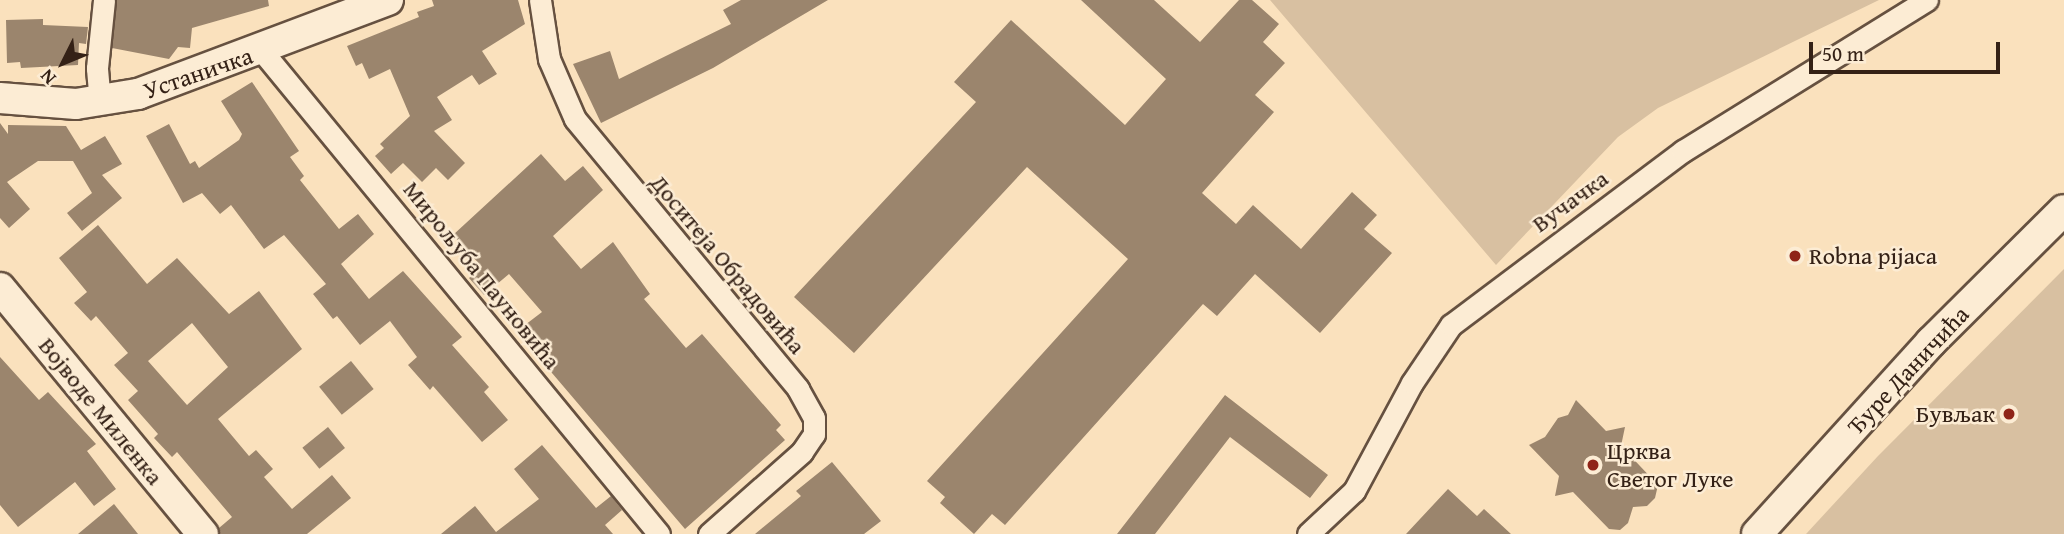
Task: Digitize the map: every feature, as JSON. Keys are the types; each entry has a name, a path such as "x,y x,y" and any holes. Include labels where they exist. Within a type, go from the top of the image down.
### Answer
{"street":[{"path":"100,103 97,68 104,0"},
{"name":"Устаничка","path":"0,98 100,103 262,51 359,5 388,0"},
{"name":"Доситеја Обрадовића","path":"540,0 550,60 575,119 797,389 814,418 814,433 802,452 709,534"},
{"name":"Вучачка","path":"1320,530 1354,491 1412,383 1451,325 1683,151 1927,0"},
{"name":"Мирољуба Пауновића","path":"262,51 659,534"},
{"name":"Ђуре Даничића","path":"1757,534 1931,342 2064,210"},
{"name":"Војводе Миленка","path":"0,288 203,534"}],"shaded area":[{"path":"1270,0 1879,0 1658,108 1618,137 1496,265"},
{"name":"Бувљак","path":"2064,269 2064,534 1806,534 1878,456"}],"building":[{"path":"117,0 268,0 269,6 192,28 190,48 178,47 169,59 112,48"},
{"path":"432,0 518,0 525,24 482,51 497,74 479,85 472,75 437,97 452,120 434,131 465,163 448,180 436,168 422,182 403,163 391,174 375,156 384,148 380,144 410,116 390,69 369,79 362,63 356,66 347,46 419,17 417,12 434,6"},
{"path":"741,0 828,0 713,68 601,123 573,64 610,51 619,79 731,24 723,10"},
{"path":"1081,0 1154,0 1200,42 1239,0 1252,0 1279,24 1263,42 1285,63 1255,95 1274,112 1202,193 1236,224 1253,205 1301,249 1352,192 1377,215 1364,229 1392,253 1320,333 1255,274 1217,316 1203,304 1005,525 992,514 974,534 940,503 945,497 927,481 1128,259 1027,167 854,353 794,297 976,102 954,82 1011,20 1125,125 1166,79"},
{"path":"43,19 43,25 88,27 86,44 79,43 78,65 21,68 20,62 7,63 6,20"},
{"path":"252,82 299,151 290,157 304,176 300,180 339,229 358,214 374,234 341,264 369,299 403,271 462,337 452,345 489,387 484,392 508,420 482,442 433,386 430,390 408,365 417,357 390,321 360,345 337,316 333,319 313,294 326,284 284,235 264,249 231,205 220,214 202,193 183,203 146,136 169,124 190,164 195,161 199,168 239,140 242,134 221,101"},
{"path":"0,123 8,134 8,125 66,126 81,150 105,136 122,164 102,175 122,198 82,231 67,213 92,193 73,161 38,161 7,182 30,209 9,228 0,218"},
{"path":"541,154 565,181 583,166 603,190 553,236 581,269 613,242 650,294 644,299 686,348 702,334 781,425 776,430 785,440 685,529 523,339 531,333 525,325 542,312 509,274 484,295 469,278 482,267 453,235"},
{"path":"98,225 147,284 177,258 229,314 259,291 302,349 218,419 249,456 256,450 273,469 264,477 292,509 332,475 351,498 307,534 220,534 219,528 232,517 177,452 172,457 154,438 158,434 128,400 138,391 114,365 128,353 96,316 91,321 74,303 87,292 59,258","holes":["192,323 228,367 187,405 148,361"]},
{"path":"0,357 39,400 48,392 96,444 87,451 116,489 94,506 75,482 18,527 0,505"},
{"path":"351,361 374,389 342,415 319,387"},
{"path":"1225,395 1328,475 1310,498 1230,437 1155,534 1117,534"},
{"name":"Црква Светог Луке","path":"1576,400 1606,431 1625,427 1621,446 1658,485 1655,498 1647,506 1633,507 1628,523 1620,530 1609,529 1573,492 1555,496 1559,476 1529,445 1545,437 1558,418 1568,415"},
{"path":"328,427 345,448 319,469 302,448"},
{"path":"542,445 596,508 611,496 622,510 605,525 613,534 441,534 475,506 496,532 539,499 514,469"},
{"path":"832,462 881,521 864,534 755,534 801,496 796,491"},
{"path":"1448,489 1477,516 1484,509 1511,534 1406,534"},
{"path":"114,504 138,534 78,534"}],"place":[{"name":"Robna pijaca","path":"1795,256"},
{"name":"Бувљак","path":"2009,414"},
{"name":"Црква Светог Луке","path":"1593,465"}]}
